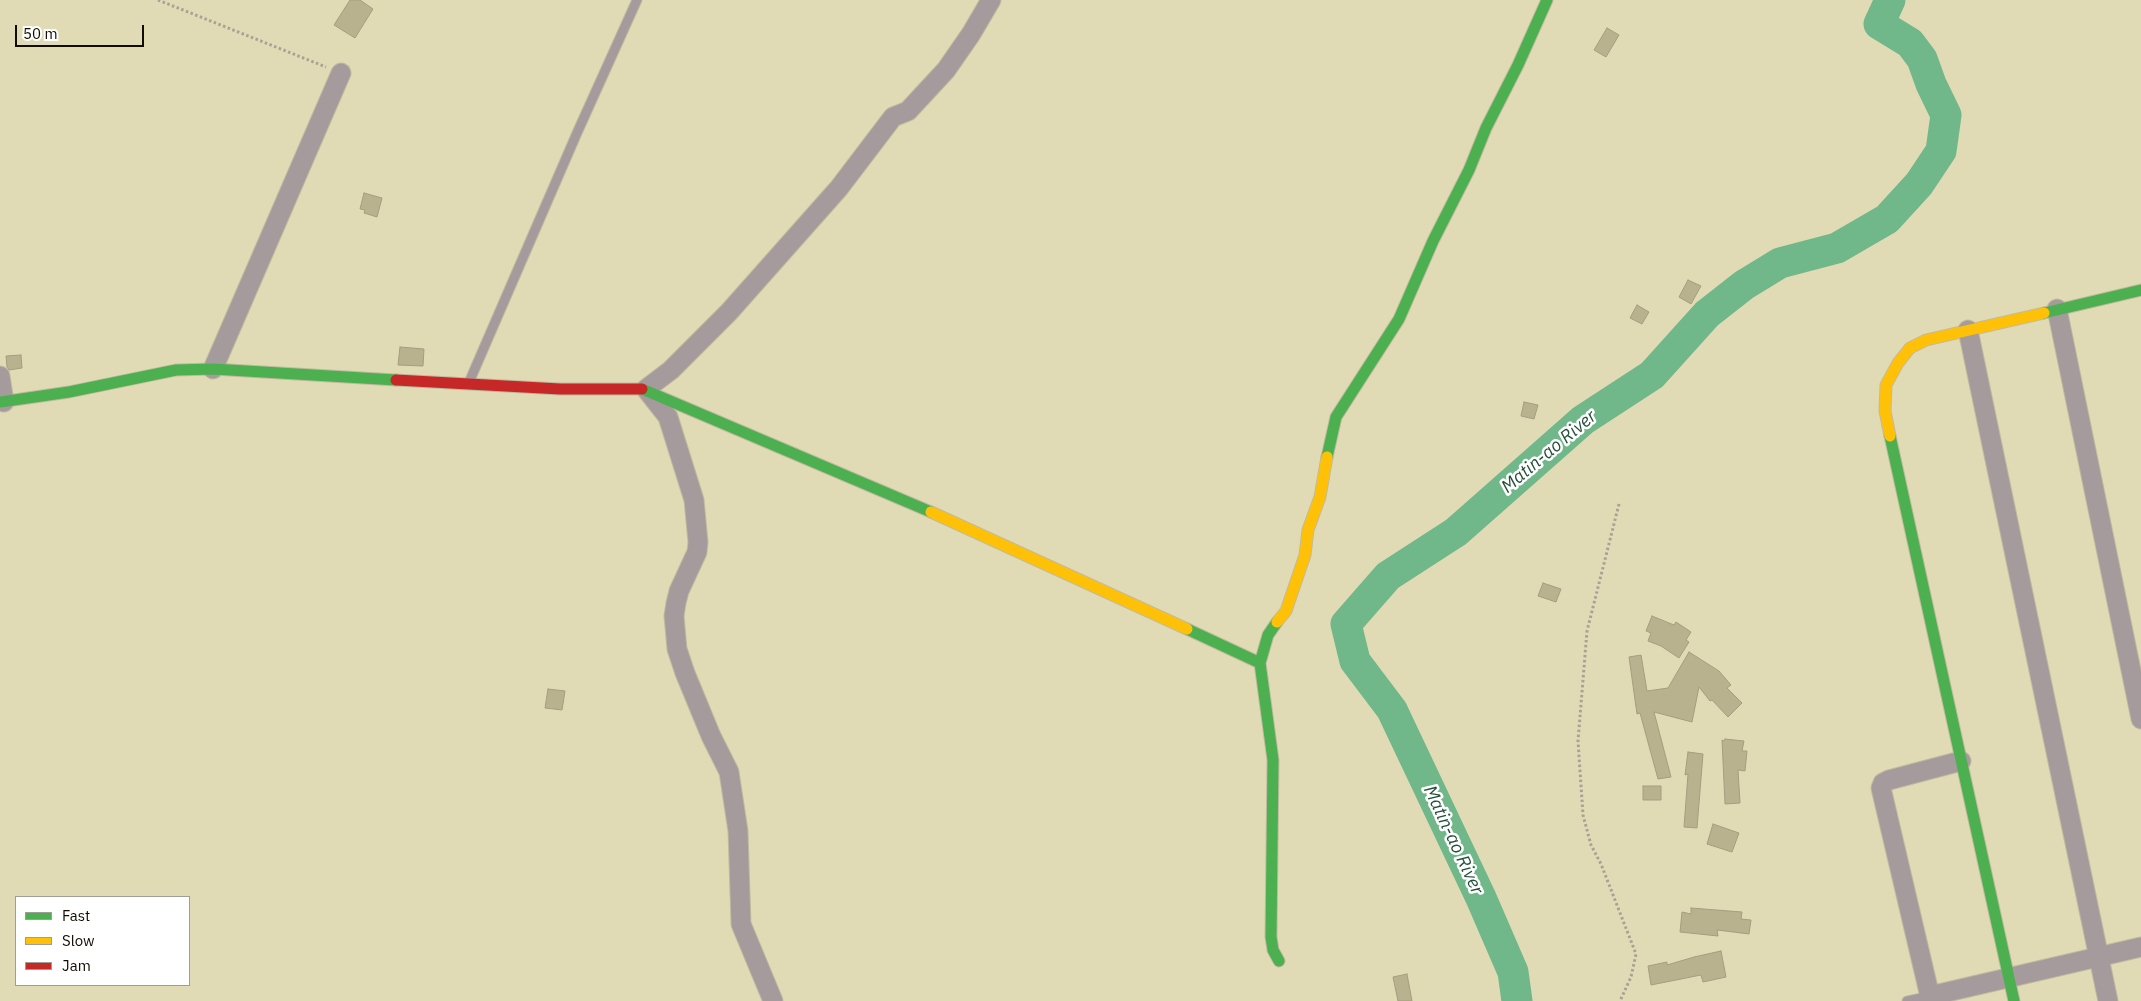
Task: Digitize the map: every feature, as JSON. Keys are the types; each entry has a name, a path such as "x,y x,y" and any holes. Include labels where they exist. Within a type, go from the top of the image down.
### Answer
{"street":[{"path":"646,389 671,370 729,312 839,188 893,117 908,110 946,70 971,34 991,0"},
{"path":"1278,961 1273,950 1271,937 1273,760 1260,663 1268,635 1286,612 1305,555 1308,530 1320,497 1326,455 1336,417 1399,319 1433,241 1469,170 1486,128 1518,65 1547,0"},
{"path":"214,370 341,73"},
{"path":"2014,1001 1884,411 1886,384 1898,363 1910,348 1926,340 2141,290"},
{"path":"2057,309 2141,719"},
{"path":"1968,330 2108,1001"},
{"path":"0,376 2,402 69,392 176,370 214,370 560,388 646,389 961,524 1260,663"},
{"path":"646,389 668,416 694,500 698,542 697,552 679,591 676,603 674,616 678,649 685,673 711,736 729,772 738,831 741,924 773,1001"},
{"path":"1961,761 1889,780 1883,783 1881,788 1930,998 2141,948"}],"lane":[{"path":"469,383 569,151 637,0"},
{"path":"1907,1001 1930,998"}],"path":[{"path":"158,0 341,73"},
{"path":"1618,504 1587,631 1578,741 1583,815 1592,845 1636,954 1632,977 1620,1001"}],"building":[{"path":"350,0 360,0 373,9 355,38 334,25"},
{"path":"1607,28 1619,35 1606,57 1594,50"},
{"path":"364,193 382,198 377,217 364,213 365,210 360,209"},
{"path":"1688,280 1701,286 1691,304 1679,297"},
{"path":"1637,305 1649,312 1642,324 1630,318"},
{"path":"400,347 424,349 423,366 398,365"},
{"path":"21,355 22,368 9,370 6,356"},
{"path":"1524,402 1538,405 1534,419 1521,416"},
{"path":"1543,583 1561,589 1556,602 1538,596"},
{"path":"1652,616 1674,625 1676,622 1691,632 1686,640 1689,642 1679,658 1661,646 1648,641 1651,633 1646,631"},
{"path":"1689,652 1719,671 1731,685 1727,688 1742,703 1728,717 1712,700 1710,701 1699,687 1692,722 1654,712 1671,777 1658,779 1640,713 1637,714 1629,657 1641,655 1647,691 1668,688"},
{"path":"548,689 565,691 562,710 545,708"},
{"path":"1725,739 1744,741 1742,751 1747,751 1745,771 1738,770 1740,803 1725,804 1722,740 1724,741"},
{"path":"1688,752 1703,754 1697,828 1684,827 1688,774 1685,775"},
{"path":"1643,786 1661,786 1661,800 1643,800"},
{"path":"1713,824 1739,833 1732,852 1707,844"},
{"path":"1691,908 1742,912 1741,919 1751,920 1749,934 1717,930 1718,936 1680,932 1682,912 1691,914"},
{"path":"1721,951 1726,977 1703,982 1701,975 1651,985 1648,966 1667,962 1667,965"},
{"path":"1407,974 1412,1001 1398,1001 1393,977"}],"waterway":[{"name":"Matin-ao River","path":"1517,1001 1513,972 1481,898 1392,710 1355,661 1346,624 1388,576 1456,532 1583,420 1652,375 1707,314 1744,285 1780,263 1837,248 1887,219 1919,184 1941,151 1946,115 1931,84 1922,59 1910,43 1879,24 1890,0"}],"traffic: fast":[{"path":"1327,457 1336,417 1399,319 1433,241 1469,170 1486,128 1518,65 1547,0"},
{"path":"2044,313 2141,290"},
{"path":"0,402 69,392 176,370 213,369 396,380"},
{"path":"642,389 931,512"},
{"path":"1890,436 2014,1001"},
{"path":"1277,622 1268,635 1260,663 1273,760 1271,937 1273,950 1279,961"},
{"path":"1187,629 1260,663"}],"traffic: slow":[{"path":"1890,436 1885,411 1886,385 1898,363 1910,348 1926,340 2044,313"},
{"path":"1277,622 1286,611 1305,555 1308,530 1320,497 1327,457"},
{"path":"931,512 1187,629"}],"traffic: jam":[{"path":"396,380 560,389 642,389"}]}
